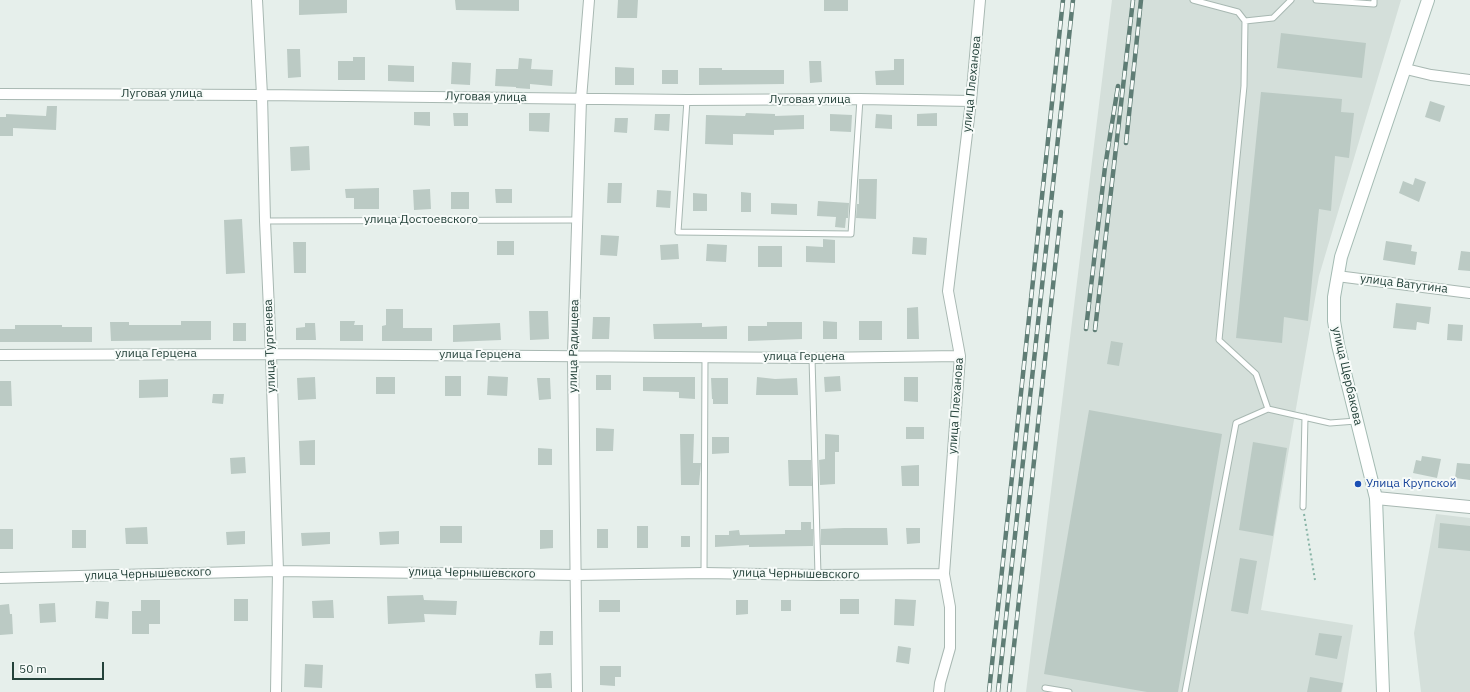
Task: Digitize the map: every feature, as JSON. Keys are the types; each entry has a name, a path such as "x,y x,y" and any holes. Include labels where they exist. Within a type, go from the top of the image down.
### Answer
{"main road":[{"name":"улица Щербакова","path":"1383,692 1376,498 1338,345 1334,321 1334,297 1342,257 1428,0"},
{"path":"1376,498 1470,507"}],"street":[{"name":"улица Тургенева","path":"257,0 262,95 265,221 278,571 276,692"},
{"name":"улица Радищева","path":"578,692 573,355 576,220 581,99 589,0"},
{"name":"улица Плеханова","path":"939,692 940,683 950,648 950,607 944,574 960,356 948,291 971,101 980,0"},
{"path":"1406,68 1431,76 1470,80"},
{"name":"Луговая улица","path":"0,94 971,101"},
{"name":"улица Ватутина","path":"1337,276 1470,293"},
{"name":"улица Герцена","path":"0,355 573,355 812,358 960,356"},
{"name":"улица Чернышевского","path":"0,578 278,571 576,574 944,574"}],"lane":[{"path":"1193,0 1238,12 1245,21 1244,86 1219,340 1256,374 1268,409"},
{"path":"1245,21 1273,18 1291,0"},
{"path":"1316,0 1374,4 1374,0"},
{"path":"686,100 678,232 851,234 860,99"},
{"name":"улица Достоевского","path":"265,221 576,220"},
{"path":"704,573 705,357"},
{"path":"812,358 818,575"},
{"path":"1185,692 1236,424 1268,409 1330,423 1357,421"},
{"path":"1303,507 1305,417"},
{"path":"1045,688 1069,692"}],"path":[{"path":"1303,507 1315,580"}],"shaded area":[{"path":"1112,0 1401,0 1319,276 1261,610 1353,625 1342,692 1026,692"},
{"path":"1436,514 1470,518 1470,692 1421,692 1414,633"}],"building":[{"path":"299,0 347,0 347,13 299,15"},
{"path":"455,0 519,0 519,11 456,10"},
{"path":"618,0 638,0 637,18 617,18"},
{"path":"824,0 848,0 848,11 824,11"},
{"path":"1281,33 1366,43 1362,78 1277,68"},
{"path":"287,49 300,49 301,77 288,78"},
{"path":"353,57 365,57 365,80 338,80 338,61 353,61"},
{"path":"519,58 532,59 531,69 553,70 552,86 530,84 530,89 495,86 496,69 518,69"},
{"path":"894,59 904,59 904,85 876,85 875,71 894,70"},
{"path":"809,61 821,61 822,82 810,83"},
{"path":"452,62 471,63 470,85 451,84"},
{"path":"388,65 414,66 414,82 388,81"},
{"path":"615,67 634,68 634,85 615,85"},
{"path":"699,68 722,68 722,70 784,70 784,84 699,85"},
{"path":"662,70 678,70 678,84 662,84"},
{"path":"1261,92 1342,99 1341,112 1354,113 1349,158 1335,156 1331,211 1319,209 1308,321 1284,317 1282,343 1236,338"},
{"path":"1430,101 1445,106 1440,122 1425,117"},
{"path":"47,106 57,106 56,130 13,128 13,136 0,136 0,117 6,117 6,114 46,116"},
{"path":"414,112 430,112 430,126 414,125"},
{"path":"453,113 468,113 468,126 454,126"},
{"path":"529,113 550,113 549,132 529,131"},
{"path":"746,113 775,114 775,116 804,115 804,129 774,130 774,135 733,134 733,145 705,144 706,115 745,116"},
{"path":"937,113 937,126 917,126 917,114"},
{"path":"655,114 670,114 669,131 654,130"},
{"path":"830,114 852,115 851,132 830,131"},
{"path":"876,114 892,115 892,129 875,128"},
{"path":"615,118 628,118 627,133 614,132"},
{"path":"309,146 310,170 291,171 290,147"},
{"path":"1415,178 1426,182 1419,202 1399,193 1403,181 1413,185"},
{"path":"859,179 877,179 876,219 856,218 857,204 859,204"},
{"path":"608,183 622,183 621,203 607,203"},
{"path":"379,188 379,209 354,209 354,198 346,198 345,189"},
{"path":"430,189 431,209 414,210 413,190"},
{"path":"495,189 512,189 512,203 496,203"},
{"path":"657,190 671,191 670,208 656,207"},
{"path":"451,192 469,192 469,209 451,209"},
{"path":"741,192 751,193 751,212 741,212"},
{"path":"693,193 707,194 707,211 693,211"},
{"path":"818,201 849,203 848,218 846,218 845,228 835,227 836,217 817,216"},
{"path":"771,203 797,204 797,215 771,214"},
{"path":"242,219 245,273 226,274 224,220"},
{"path":"601,235 619,236 617,256 600,255"},
{"path":"913,237 927,238 926,255 912,254"},
{"path":"823,239 835,240 835,263 806,262 806,246 823,247"},
{"path":"497,241 514,241 514,255 497,255"},
{"path":"1386,241 1412,245 1411,251 1417,252 1415,265 1383,260"},
{"path":"293,242 306,242 306,273 294,273"},
{"path":"678,244 679,259 661,260 660,245"},
{"path":"707,244 727,245 726,262 706,261"},
{"path":"758,246 782,246 782,267 758,267"},
{"path":"1461,251 1470,252 1470,271 1458,270"},
{"path":"1396,303 1431,307 1429,324 1417,322 1416,330 1393,328"},
{"path":"918,307 919,339 907,339 907,308"},
{"path":"386,309 403,309 403,328 432,328 432,341 382,341 382,326 386,325"},
{"path":"529,311 548,311 549,339 530,340"},
{"path":"593,317 610,317 609,339 592,339"},
{"path":"181,321 211,321 211,340 111,341 110,322 129,322 129,325 181,325"},
{"path":"340,321 355,321 354,325 363,325 363,341 340,341"},
{"path":"823,321 837,322 837,339 823,339"},
{"path":"859,321 882,321 882,340 859,340"},
{"path":"767,322 802,322 802,339 748,341 748,326 767,326"},
{"path":"233,323 246,323 246,341 233,341"},
{"path":"305,323 315,323 316,340 296,340 296,328 305,327"},
{"path":"500,323 501,340 453,342 453,325"},
{"path":"702,323 702,327 727,326 727,339 654,339 653,324"},
{"path":"1448,324 1463,325 1462,341 1447,340"},
{"path":"15,325 62,325 62,327 92,327 92,342 0,342 0,329 15,329"},
{"path":"1111,341 1123,343 1119,366 1107,364"},
{"path":"596,375 611,375 611,390 596,390"},
{"path":"445,376 461,376 461,396 445,396"},
{"path":"488,376 508,377 507,396 487,395"},
{"path":"840,376 841,391 825,392 824,377"},
{"path":"315,377 316,399 298,400 297,378"},
{"path":"376,377 395,377 395,394 376,394"},
{"path":"643,377 695,377 695,399 679,398 679,392 643,391"},
{"path":"757,377 775,379 797,378 798,395 756,395"},
{"path":"904,377 918,377 918,402 904,401"},
{"path":"537,378 550,378 551,399 539,400"},
{"path":"711,378 728,378 728,404 713,404"},
{"path":"168,379 168,397 139,398 139,380"},
{"path":"0,381 11,381 12,406 0,406"},
{"path":"213,394 224,394 223,404 212,403"},
{"path":"1089,410 1222,434 1178,692 1147,692 1044,674"},
{"path":"906,427 924,427 924,439 906,439"},
{"path":"596,428 614,429 613,451 596,451"},
{"path":"680,434 694,434 693,463 701,463 699,485 681,485"},
{"path":"825,434 839,435 839,452 835,452 835,484 820,485 819,460 825,459"},
{"path":"712,437 729,437 729,453 712,454"},
{"path":"315,440 315,465 300,465 299,441"},
{"path":"1253,442 1287,448 1273,536 1239,530"},
{"path":"538,448 552,449 552,465 538,465"},
{"path":"1422,456 1441,459 1437,478 1413,473 1416,460 1421,461"},
{"path":"245,457 246,473 231,474 230,458"},
{"path":"788,460 811,460 812,486 789,486"},
{"path":"1457,463 1470,464 1470,480 1455,478"},
{"path":"919,465 919,486 902,486 901,466"},
{"path":"801,522 811,522 811,529 813,529 813,546 749,547 749,545 715,547 715,535 729,535 729,531 739,530 740,535 785,534 785,530 801,530"},
{"path":"1440,523 1470,526 1470,551 1438,548"},
{"path":"440,526 462,526 462,543 440,543"},
{"path":"637,526 648,526 648,548 637,548"},
{"path":"147,527 148,544 126,544 125,528"},
{"path":"887,528 888,545 821,545 821,529"},
{"path":"906,528 920,528 920,543 907,544"},
{"path":"0,529 13,529 13,549 0,549"},
{"path":"597,529 608,529 608,548 597,548"},
{"path":"72,530 86,530 86,548 72,548"},
{"path":"540,530 553,530 553,548 540,549"},
{"path":"245,531 245,544 227,545 226,532"},
{"path":"399,531 399,544 380,545 379,532"},
{"path":"330,532 330,544 302,546 301,533"},
{"path":"681,536 690,536 690,547 681,547"},
{"path":"1240,558 1257,561 1248,614 1231,611"},
{"path":"423,595 424,600 457,601 456,615 424,614 425,622 388,624 387,596"},
{"path":"234,599 248,599 248,621 234,621"},
{"path":"840,599 859,599 859,614 840,614"},
{"path":"895,599 916,600 914,626 894,625"},
{"path":"141,600 160,600 160,624 149,624 149,634 132,634 132,611 141,611"},
{"path":"333,600 334,618 313,618 312,601"},
{"path":"599,600 620,600 620,612 599,612"},
{"path":"736,600 748,600 748,614 736,615"},
{"path":"781,600 791,600 791,611 781,611"},
{"path":"96,601 109,602 108,619 95,618"},
{"path":"55,603 56,622 40,623 39,604"},
{"path":"9,604 10,614 12,614 13,634 0,635 0,605"},
{"path":"540,631 553,631 553,645 539,645"},
{"path":"1319,633 1342,636 1337,659 1315,655"},
{"path":"898,646 911,648 909,664 896,662"},
{"path":"305,664 323,665 322,688 304,687"},
{"path":"600,666 621,666 621,677 615,677 615,686 600,685"},
{"path":"551,673 552,688 536,688 535,674"},
{"path":"1310,677 1343,683 1341,692 1307,692"}],"railway":[{"path":"989,692 1063,0"},
{"path":"998,692 1073,0"},
{"path":"1095,330 1133,0"},
{"path":"1126,143 1141,0"},
{"path":"1086,329 1105,167 1118,86"},
{"path":"1009,692 1061,212"}],"place":[{"name":"Улица Крупской","path":"1358,484"}]}
